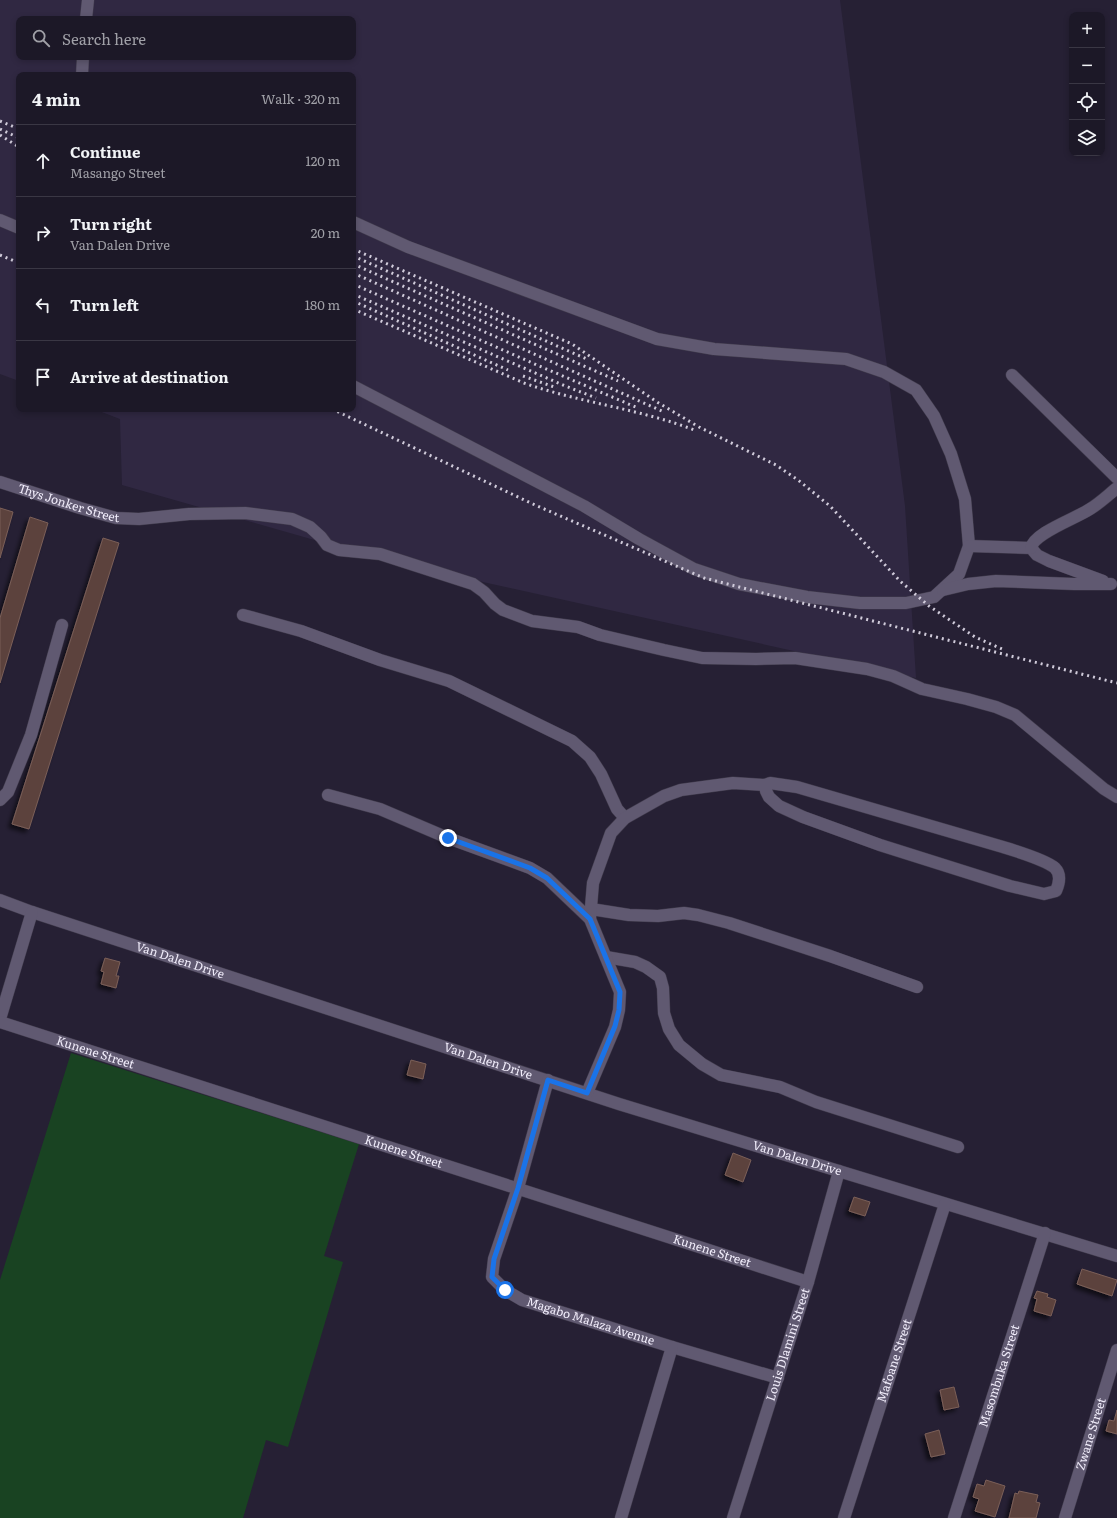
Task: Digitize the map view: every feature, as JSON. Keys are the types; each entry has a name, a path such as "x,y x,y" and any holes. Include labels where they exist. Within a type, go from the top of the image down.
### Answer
{"street":[{"path":"86,16 88,0"},
{"path":"82,72 83,60"},
{"path":"0,220 16,227"},
{"path":"356,223 408,247 656,339 714,349 846,359 884,372 916,390 934,416 951,454 965,499 969,546 959,574 942,590 934,597 906,603 860,603 807,597 739,584 694,569 639,539 584,506 356,388"},
{"path":"1012,375 1117,478"},
{"name":"Thys Jonker Street","path":"0,482 116,518 139,519 189,514 245,513 292,520 310,527 321,536 328,545 339,550 380,554 473,584 504,610 532,621 578,627 614,638 702,658 795,658 867,669 893,676 922,689 996,707 1015,716 1104,789 1117,797"},
{"path":"1031,548 1031,544 1036,540 1049,531 1088,510 1117,488"},
{"path":"969,546 1031,548"},
{"path":"1031,548 1037,556 1114,585"},
{"path":"942,590 968,584 996,581 1114,585"},
{"path":"243,615 301,631 380,660 448,681 572,742 590,757 601,774 617,809 625,818"},
{"path":"0,800 8,792 31,735 62,625"},
{"path":"587,1093 615,1026 619,1010 620,992 591,914 593,883 611,833 625,818 664,796 681,790 733,783 765,785 770,783 797,787 1004,847 1036,858 1056,869 1059,877 1059,885 1056,892 1044,894 1010,886 880,845 803,817 780,806 770,797 766,791 765,785"},
{"path":"328,795 380,809 448,838 530,868 547,878 591,914 658,916 684,913 698,915 729,923 830,956 917,987"},
{"name":"Van Dalen Drive","path":"0,900 32,912 587,1093 1117,1256"},
{"path":"0,1019 32,912"},
{"path":"606,957 635,962 646,967 660,977 663,988 664,1013 669,1029 679,1045 702,1064 721,1075 780,1088 816,1102 958,1147"},
{"name":"Kunene Street","path":"0,1022 808,1282"},
{"path":"518,1188 548,1080"},
{"name":"Louis Dlamini Street","path":"733,1518 808,1282 839,1171"},
{"name":"Magabo Malaza Avenue","path":"518,1188 494,1259 492,1277 505,1290 522,1300 672,1347 778,1378"},
{"name":"Mafoane Street","path":"844,1518 945,1204"},
{"name":"Masombuka Street","path":"954,1518 1045,1233"},
{"path":"621,1518 672,1347"},
{"name":"Zwane Street","path":"1065,1518 1117,1350"}],"shaded area":[{"path":"0,0 840,0 905,506 916,678 388,561 122,485 120,419 102,412 356,412 356,72 16,72 16,380 0,374"}],"green space":[{"path":"71,1053 359,1144 324,1256 343,1262 288,1447 266,1440 243,1518 0,1518 0,1280"}],"building":[{"path":"0,508 13,512 0,558"},
{"path":"30,517 48,523 0,683 0,618"},
{"path":"103,538 119,543 29,829 12,824"},
{"path":"105,958 120,962 116,976 119,976 116,988 101,984 104,972 101,971"},
{"path":"411,1060 426,1064 423,1079 407,1075"},
{"path":"733,1153 751,1160 743,1182 725,1175"},
{"path":"854,1197 870,1202 865,1216 849,1211"},
{"path":"1082,1269 1117,1280 1112,1296 1077,1284"},
{"path":"1037,1291 1048,1294 1047,1297 1056,1300 1051,1316 1034,1311 1037,1299 1034,1298"},
{"path":"954,1387 959,1407 944,1410 940,1390"},
{"path":"1117,1410 1117,1434 1106,1431 1109,1420 1114,1421"},
{"path":"939,1430 945,1454 931,1457 925,1434"},
{"path":"986,1480 1005,1486 995,1517 975,1511 979,1499 973,1497 977,1484 984,1486"},
{"path":"1019,1491 1038,1495 1036,1502 1040,1503 1036,1518 1009,1518 1015,1493 1018,1494"}],"railway":[{"path":"0,121 16,128"},
{"path":"0,129 16,137"},
{"path":"0,135 16,145"},
{"path":"356,250 572,344 657,402 699,427 776,465 798,480 830,506 900,581 929,606 975,637 1002,649"},
{"path":"0,255 16,262"},
{"path":"356,257 589,360"},
{"path":"356,265 618,381"},
{"path":"356,274 664,412"},
{"path":"356,285 638,408"},
{"path":"356,295 596,398"},
{"path":"356,302 508,370"},
{"path":"356,310 524,383 567,396 633,411 676,423 697,431"},
{"path":"523,376 557,388"},
{"path":"338,412 535,505 704,578 1117,683"}],"route":[{"path":"448,838 530,868 547,878 590,919 620,992 619,1010 615,1026 587,1093 548,1080 518,1188 494,1259 492,1277 505,1290"}]}
